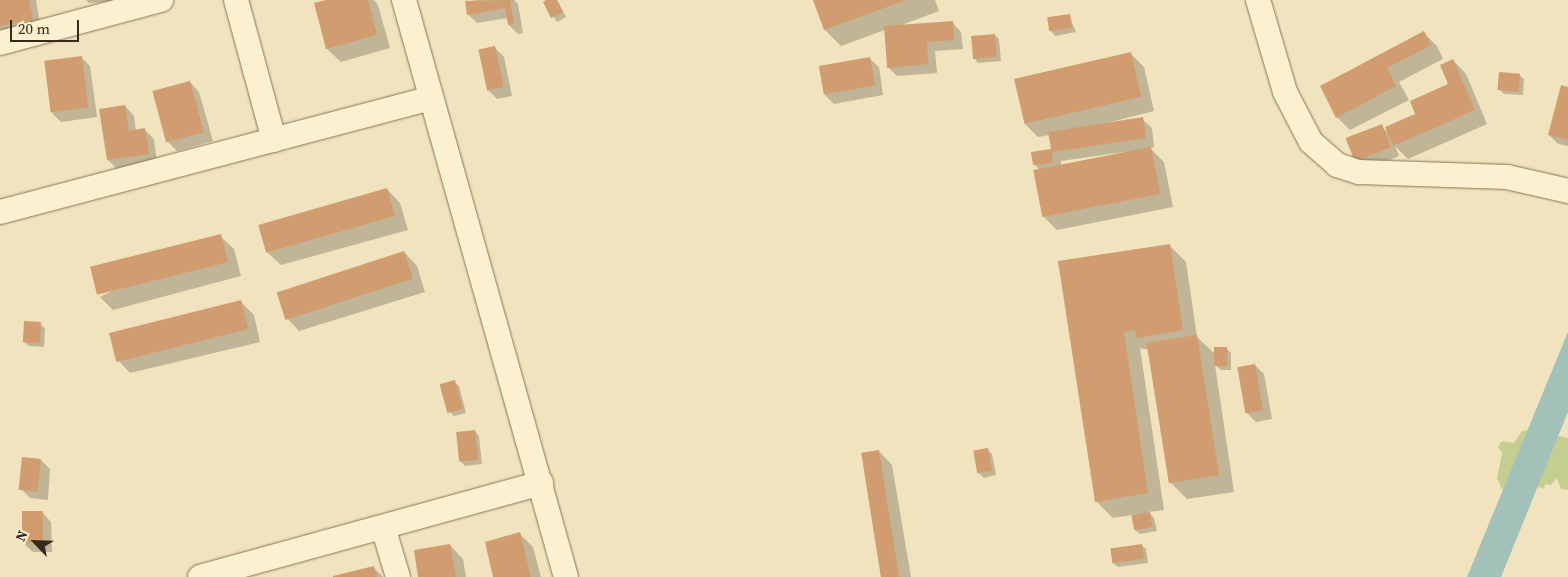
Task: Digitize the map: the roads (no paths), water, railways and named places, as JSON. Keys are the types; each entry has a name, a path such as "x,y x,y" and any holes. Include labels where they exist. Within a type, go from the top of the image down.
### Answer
{"street":[{"path":"0,43 161,0"},
{"path":"236,0 274,140"},
{"path":"404,0 566,577"},
{"path":"1258,0 1285,92 1311,142 1337,165 1359,172 1507,177 1568,191"},
{"path":"0,212 431,98"},
{"path":"200,577 541,483"},
{"path":"383,527 398,577"}],"water":[{"path":"1568,332 1568,412 1501,577 1467,577"}]}
